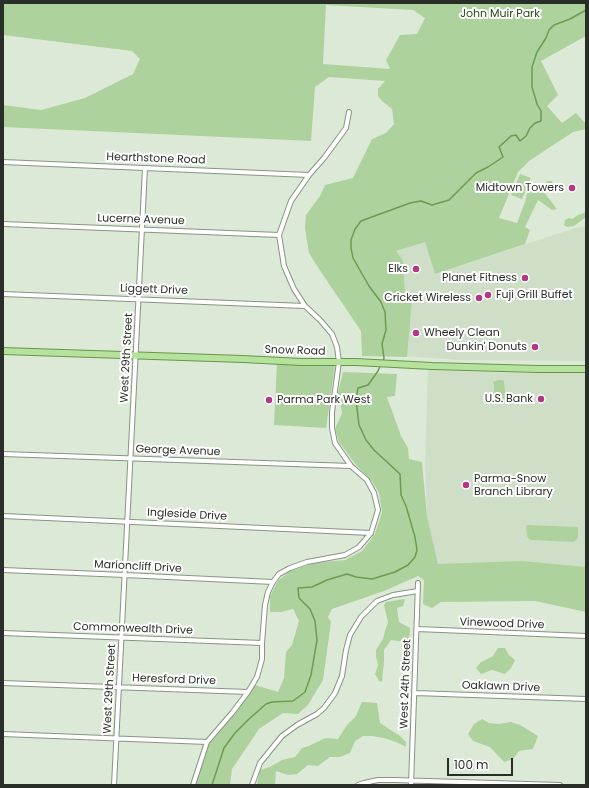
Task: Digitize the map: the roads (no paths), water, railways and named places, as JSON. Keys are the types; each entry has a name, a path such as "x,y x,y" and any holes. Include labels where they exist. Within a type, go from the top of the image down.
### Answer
{"main road":[{"name":"Snow Road","path":"3,351 300,362 356,362 405,365 586,369"}],"street":[{"path":"192,785 207,742 232,713 257,677 262,659 265,605 268,592 273,582 279,574 290,568 307,562 345,555 360,547 371,533 378,510 374,493 367,480 351,466 335,444 332,428 332,412 339,362 337,348 332,334 305,306 294,288 284,266 279,235 291,202 309,175 324,158 346,128 349,112"},
{"name":"Hearthstone Road","path":"3,162 309,175"},
{"name":"West 29th Street","path":"114,785 145,168"},
{"name":"Lucerne Avenue","path":"3,224 279,235"},
{"name":"Liggett Drive","path":"3,294 305,306"},
{"name":"George Avenue","path":"3,454 130,456 351,466"},
{"name":"Ingleside Drive","path":"3,516 371,533"},
{"name":"Marioncliff Drive","path":"3,570 273,582"},
{"name":"West 24th Street","path":"411,783 418,583"},
{"path":"252,785 260,763 282,736 321,711 335,693 342,676 350,635 361,617 377,601 408,592 418,591"},
{"name":"Vinewood Drive","path":"417,629 586,636"},
{"name":"Commonwealth Drive","path":"3,633 262,642"},
{"name":"Heresford Drive","path":"3,683 248,692"},
{"name":"Oaklawn Drive","path":"415,693 586,699"},
{"path":"3,734 207,742"},
{"path":"358,785 378,780 411,783 560,785"}],"waterway":[{"path":"383,361 382,344 386,330 385,312 381,302 369,286 353,258 351,240 355,229 361,221 410,203 421,201 432,205 449,200 476,173 503,157 499,147 511,136 516,135 520,141 526,136 530,128 535,123 541,121 541,111 537,104 532,87 532,67 537,52 549,30 554,25 570,19 586,10"},
{"path":"212,785 224,748 235,733 266,704 272,702 293,701 305,692 311,675 317,640 315,621 310,609 299,598 298,588 312,587 327,580 347,574 372,579 395,572 408,565 415,557 417,550 415,537 406,506 401,495 400,474 374,450 366,440 359,425 356,400 358,388 368,385 380,366"}],"place":[{"name":"Midtown Towers","path":"572,188"},
{"name":"Elks","path":"416,269"},
{"name":"Planet Fitness","path":"525,278"},
{"name":"Fuji Grill Buffet","path":"488,295"},
{"name":"Cricket Wireless","path":"479,298"},
{"name":"Wheely Clean","path":"416,333"},
{"name":"Dunkin' Donuts","path":"535,347"},
{"name":"U.S. Bank","path":"541,399"},
{"name":"Parma Park West","path":"269,400"},
{"name":"Parma-Snow Branch Library","path":"466,485"}],"park label":[{"name":"John Muir Park","path":"500,14"}]}
